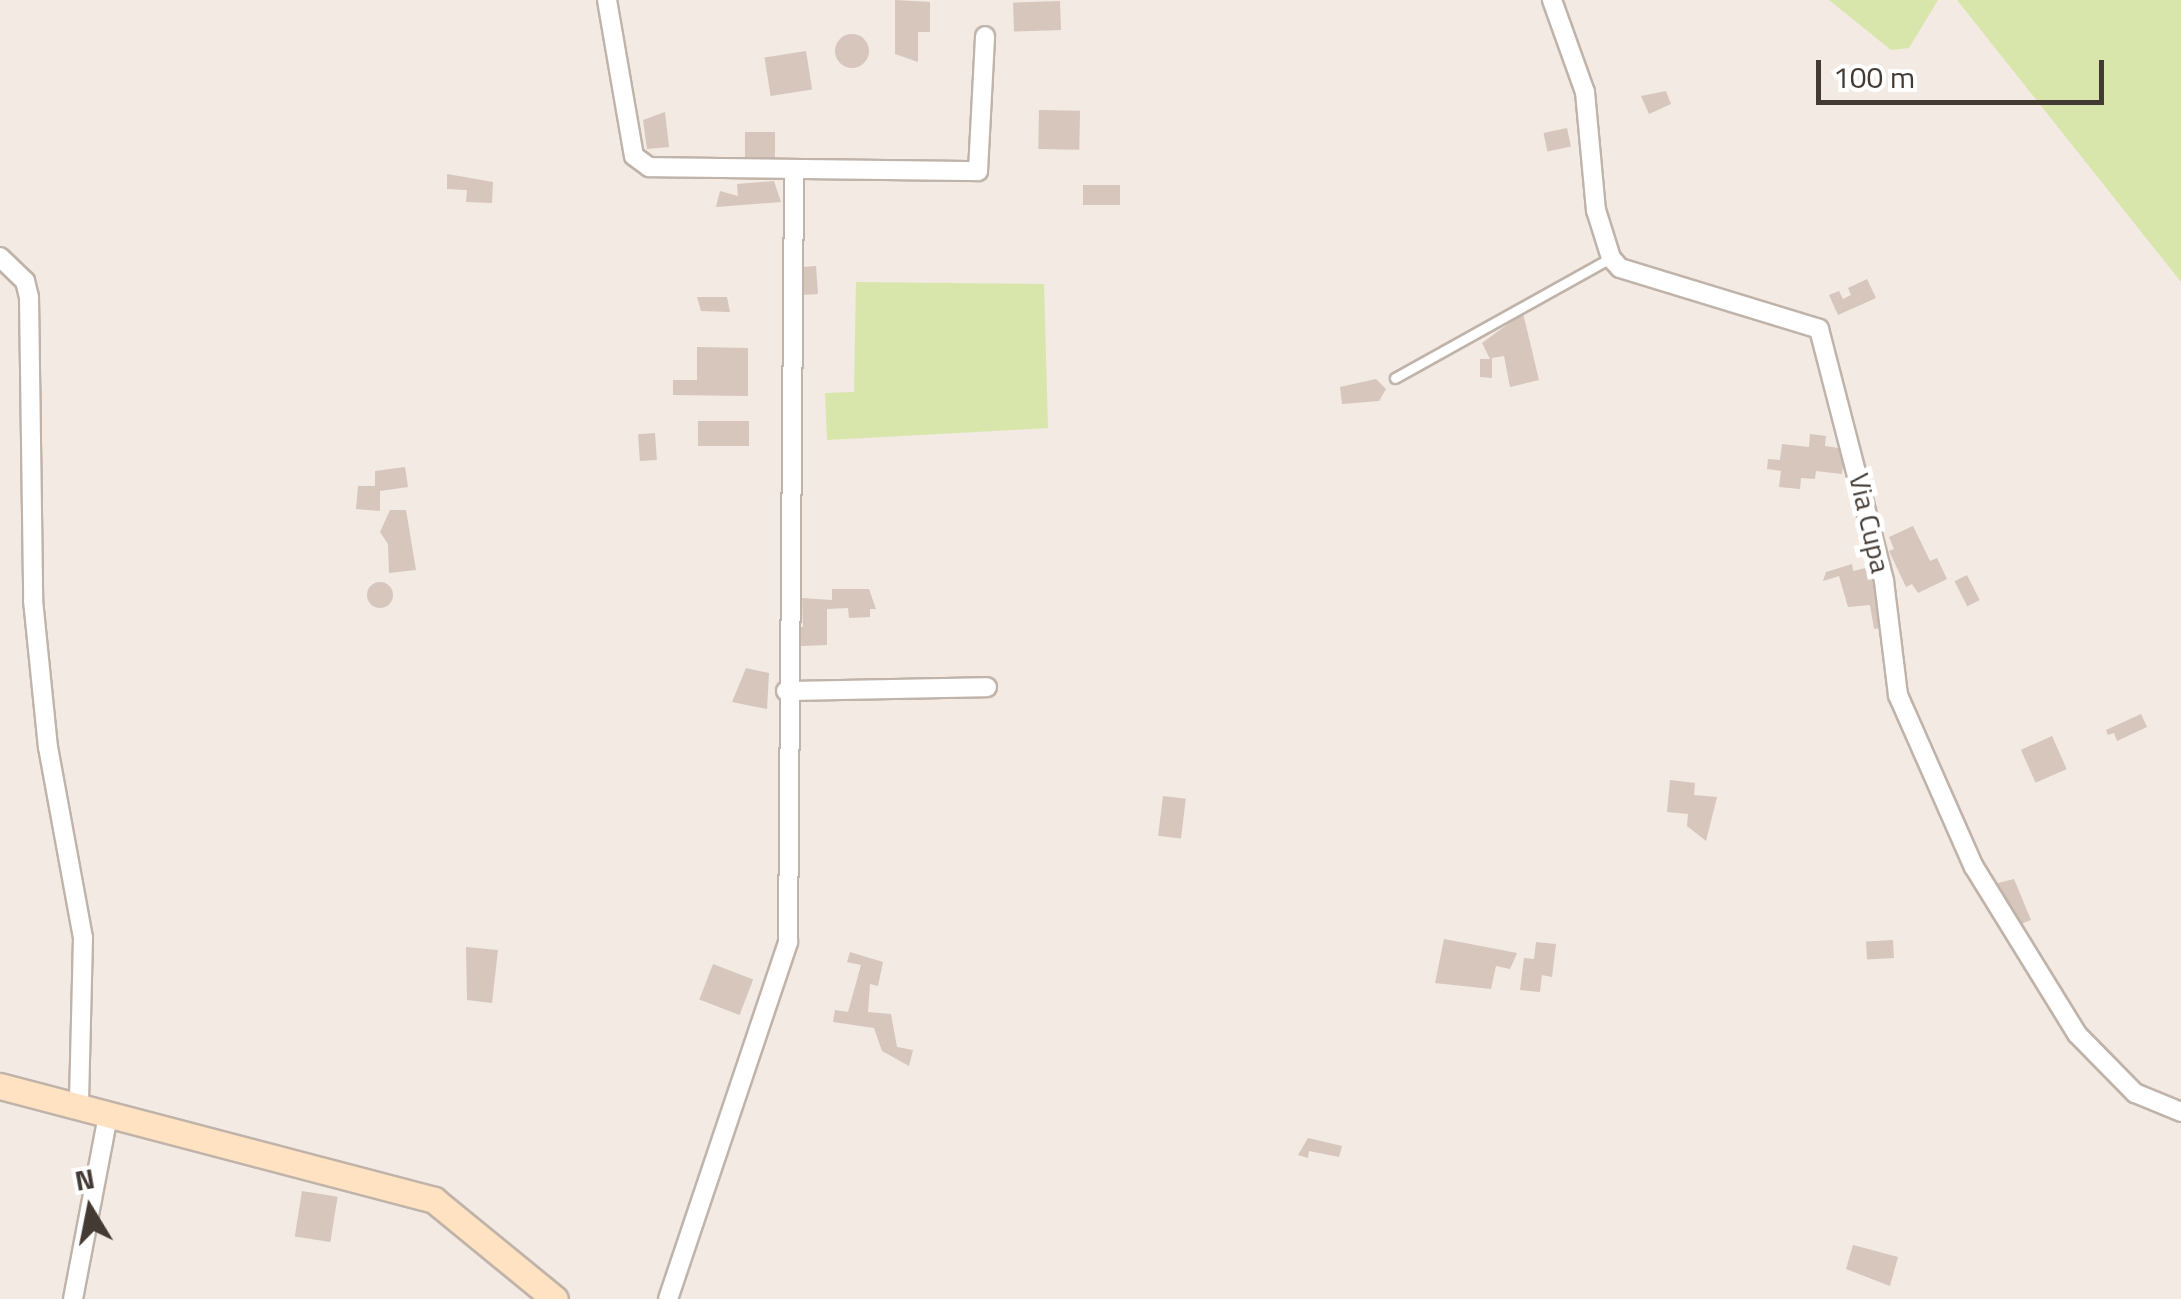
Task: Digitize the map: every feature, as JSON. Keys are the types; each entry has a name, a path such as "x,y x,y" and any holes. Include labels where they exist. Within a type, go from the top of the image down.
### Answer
{"street":[{"path":"608,0 637,162 794,170 978,171 985,36"},
{"path":"1552,0 1586,92 1596,210 1611,258"},
{"path":"668,1299 788,942 786,691 794,170"},
{"path":"0,257 25,281 29,298 33,600 48,747 83,938 79,1107"},
{"name":"Via Cupa","path":"1611,258 1620,268 1820,329 1884,581 1898,695 1974,867 2077,1034 2135,1093 2181,1112"},
{"path":"786,691 987,687"},
{"path":"0,1086 434,1200 555,1299"},
{"path":"73,1299 108,1115"}],"lane":[{"path":"1396,378 1611,258"}],"green space":[{"path":"1829,0 1938,0 1909,48 1891,50"},
{"path":"1957,0 2181,0 2181,282"},
{"path":"856,282 1044,284 1048,428 827,440 825,393 854,392"}],"building":[{"path":"895,0 930,2 930,32 918,32 918,62 895,54"},
{"path":"1060,1 1061,30 1014,32 1013,3"},
{"path":"852,34 864,39 869,51 864,63 852,68 840,63 835,51 840,39"},
{"path":"806,51 812,90 771,96 765,58"},
{"path":"1666,91 1671,104 1649,114 1641,96"},
{"path":"1039,110 1080,111 1079,150 1038,149"},
{"path":"665,112 669,147 647,149 643,120"},
{"path":"1567,128 1571,147 1547,152 1544,133"},
{"path":"745,132 775,132 775,162 745,162"},
{"path":"447,174 493,182 492,203 466,202 467,190 447,189"},
{"path":"774,181 781,202 716,207 720,191 738,196 737,184"},
{"path":"1083,185 1120,185 1120,205 1083,205"},
{"path":"816,266 818,294 801,295 799,267"},
{"path":"1867,279 1876,298 1838,315 1829,295 1839,291 1843,299 1851,295 1848,288"},
{"path":"697,297 727,297 730,312 701,311"},
{"path":"1523,313 1539,380 1510,387 1504,356 1492,358 1492,378 1480,377 1480,359 1490,359 1482,343"},
{"path":"697,347 748,348 748,396 673,395 673,380 697,380"},
{"path":"1376,379 1386,389 1379,401 1342,404 1340,387"},
{"path":"698,421 749,421 749,446 698,446"},
{"path":"655,433 657,460 640,461 638,434"},
{"path":"1810,434 1826,436 1825,446 1845,449 1842,474 1816,471 1815,479 1801,478 1800,489 1779,487 1781,471 1767,469 1768,459 1780,460 1782,444 1809,447"},
{"path":"405,467 408,487 380,491 380,511 356,509 358,486 375,486 375,471"},
{"path":"390,510 406,510 416,570 389,573 388,544 380,532"},
{"path":"1913,526 1930,561 1937,558 1947,579 1918,593 1912,584 1906,587 1889,551 1894,549 1889,537"},
{"path":"1852,564 1853,571 1870,567 1884,627 1874,629 1870,605 1848,607 1839,576 1823,581 1826,572"},
{"path":"1967,575 1980,600 1967,606 1955,581"},
{"path":"380,582 389,586 393,595 389,604 380,608 371,604 367,595 371,586"},
{"path":"832,589 869,589 876,609 870,609 870,617 849,618 848,608 827,609 827,645 801,646 801,656 794,656 793,627 803,627 802,598 832,600"},
{"path":"746,668 769,673 767,709 732,702"},
{"path":"2141,714 2147,727 2117,741 2114,733 2108,735 2106,730"},
{"path":"2052,736 2067,769 2036,783 2021,750"},
{"path":"1670,780 1695,783 1694,795 1717,797 1706,841 1687,826 1688,814 1667,812"},
{"path":"1163,796 1186,799 1181,839 1158,836"},
{"path":"2014,879 2031,920 2016,926 1994,884"},
{"path":"1444,939 1517,953 1510,969 1496,966 1491,989 1435,983"},
{"path":"1893,940 1894,958 1867,959 1866,941"},
{"path":"1536,942 1556,944 1552,977 1542,975 1540,992 1520,990 1524,958 1534,959"},
{"path":"466,947 498,950 492,1003 467,1000"},
{"path":"850,952 883,962 878,986 870,984 868,1012 891,1014 897,1047 913,1050 909,1066 882,1051 874,1028 833,1022 835,1010 848,1012 861,965 847,962"},
{"path":"713,964 753,979 740,1015 699,999"},
{"path":"1308,1138 1342,1146 1339,1157 1309,1151 1308,1158 1298,1155"},
{"path":"302,1191 338,1197 330,1242 295,1236"},
{"path":"1853,1245 1898,1257 1890,1286 1846,1269"}]}
